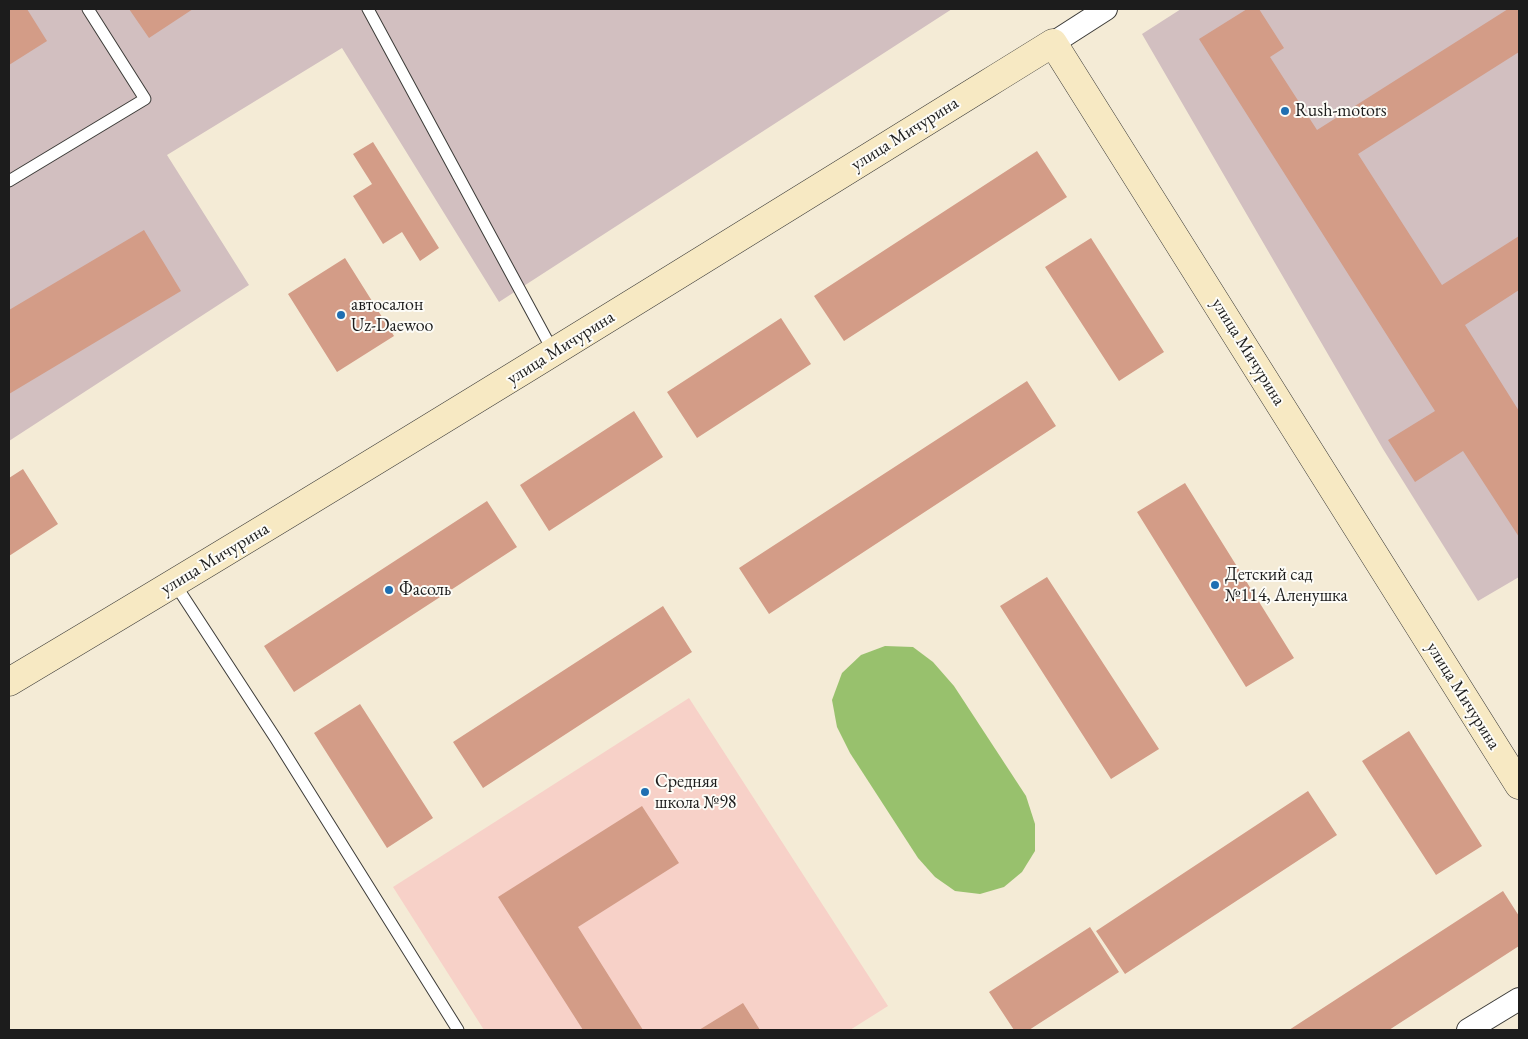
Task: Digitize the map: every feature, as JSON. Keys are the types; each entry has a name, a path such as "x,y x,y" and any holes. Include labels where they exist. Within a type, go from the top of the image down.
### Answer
{"street":[{"path":"1053,43 1106,9"},
{"name":"улица Мичурина","path":"9,682 174,584 554,352 1053,43 1519,785"},
{"path":"1468,1030 1519,999"}],"lane":[{"path":"9,181 144,99 88,9"},
{"path":"368,9 554,352"},
{"path":"174,584 276,739 458,1030"}],"shaded area":[{"path":"9,9 952,9 499,302 342,48 167,155 249,285 9,441"},
{"path":"1181,9 1519,9 1519,577 1478,601 1383,449 1142,34"},
{"name":"Средняя школа №98","path":"689,698 888,1006 850,1030 484,1030 393,887"}],"green space":[{"path":"885,646 913,647 933,662 954,686 1026,796 1035,824 1035,851 1022,872 1004,887 980,894 955,891 935,877 918,858 850,753 837,727 832,700 842,673 861,655"}],"building":[{"path":"9,9 27,9 47,41 9,65"},
{"path":"129,9 193,9 149,38"},
{"path":"1247,9 1259,9 1284,48 1270,57 1317,130 1508,9 1519,9 1519,52 1358,154 1442,285 1519,236 1519,290 1465,325 1519,411 1519,537 1463,451 1415,482 1388,440 1435,411 1199,39"},
{"path":"373,142 439,248 420,261 402,232 383,244 353,196 372,184 353,154"},
{"path":"1037,151 1067,197 844,341 814,296"},
{"path":"144,230 181,291 9,394 9,310"},
{"path":"1091,238 1164,352 1119,381 1045,267"},
{"name":"автосалон Uz-Daewoo","path":"345,258 394,336 337,372 288,294"},
{"path":"781,318 811,364 697,438 667,392"},
{"path":"1027,381 1056,426 769,614 739,568"},
{"path":"634,411 663,457 549,531 520,485"},
{"path":"23,469 58,524 9,556 9,478"},
{"name":"Детский сад №114, Аленушка","path":"1185,483 1294,658 1246,687 1137,512"},
{"path":"487,501 517,547 294,692 264,646"},
{"path":"1047,577 1159,749 1111,779 1000,606"},
{"path":"663,606 692,652 483,788 453,742"},
{"path":"360,704 433,818 387,848 314,733"},
{"path":"1409,731 1482,846 1436,875 1362,761"},
{"path":"1308,791 1337,835 1125,974 1096,931"},
{"name":"Средняя школа №98","path":"642,806 679,863 578,927 643,1030 583,1030 498,897"},
{"path":"1503,891 1519,916 1519,946 1389,1030 1289,1030"},
{"path":"1090,927 1119,972 1029,1030 1014,1030 989,992"},
{"path":"743,1003 760,1030 699,1030"}],"place":[{"name":"Rush-motors","path":"1285,111"},
{"name":"автосалон Uz-Daewoo","path":"341,315"},
{"name":"Детский сад №114, Аленушка","path":"1215,585"},
{"name":"Фасоль","path":"389,590"},
{"name":"Средняя школа №98","path":"645,792"}]}
